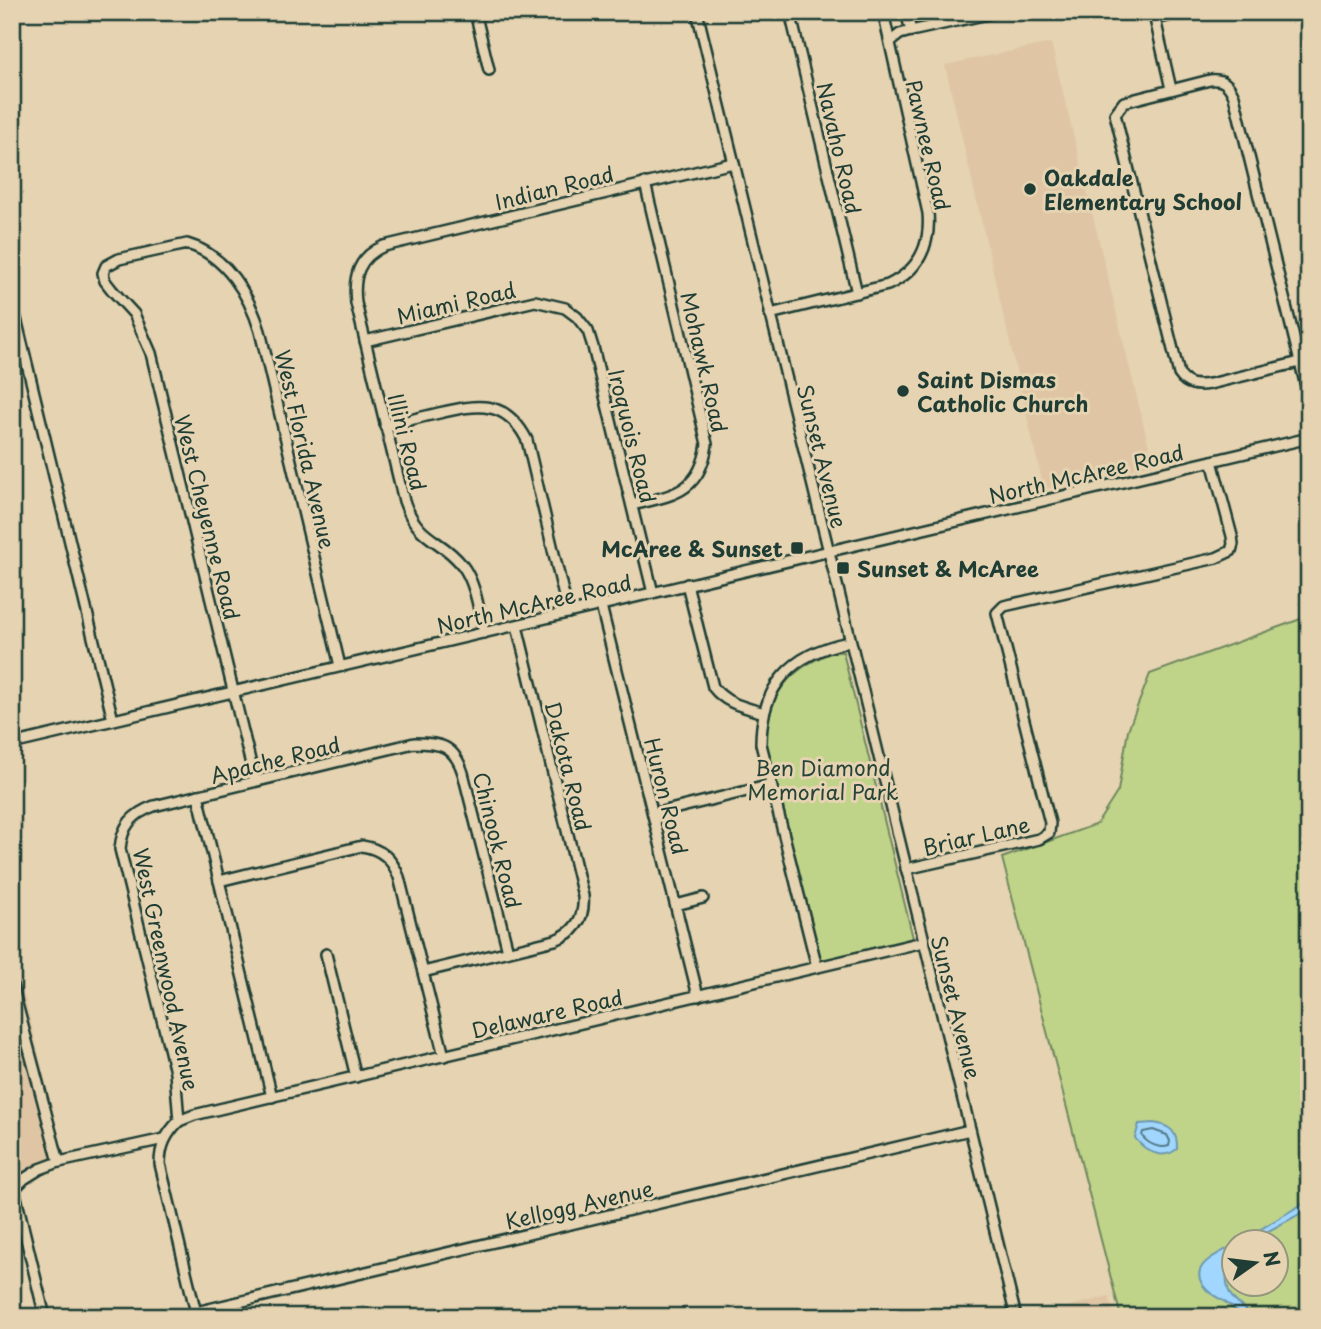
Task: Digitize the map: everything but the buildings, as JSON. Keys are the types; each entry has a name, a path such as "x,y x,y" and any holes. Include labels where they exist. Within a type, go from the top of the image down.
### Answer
{"street":[{"path":"475,12 489,70"},
{"name":"Sunset Avenue","path":"697,12 1016,1317"},
{"name":"Navaho Road","path":"790,12 857,293"},
{"name":"Pawnee Road","path":"857,293 901,279 922,256 929,229 928,213 883,12"},
{"path":"906,12 911,31"},
{"path":"891,41 900,34 997,12"},
{"path":"1171,89 1155,19 1186,12"},
{"path":"1300,362 1198,386 1182,380 1115,114 1124,102 1219,79 1230,87 1300,362 1309,399"},
{"name":"Indian Road","path":"384,246 733,163"},
{"name":"Mohawk Road","path":"632,505 677,494 687,486 701,467 707,444 645,183"},
{"name":"West Cheyenne Road","path":"210,255 198,247 177,245 119,258 106,266 103,272 105,281 134,314 151,353 255,781"},
{"name":"Illini Road","path":"384,246 367,257 354,279 356,303 386,426 409,515 419,530 456,557 465,568 473,588 484,634"},
{"name":"West Florida Avenue","path":"210,255 237,281 255,316 340,666"},
{"path":"770,314 857,293"},
{"name":"Miami Road","path":"365,341 535,301 555,303"},
{"path":"12,303 113,720"},
{"name":"Iroquois Road","path":"555,303 577,317 588,331 653,593"},
{"path":"386,426 479,405 495,408 509,415 520,426 527,440 568,613"},
{"name":"North McAree Road","path":"12,744 1309,438"},
{"name":"Briar Lane","path":"906,869 1046,836 1050,829 997,613 1004,606 1226,555 1233,544 1212,461"},
{"path":"687,584 713,687 720,696 729,701 764,713"},
{"name":"Huron Road","path":"601,606 698,996"},
{"name":"Dakota Road","path":"508,951 564,936 572,930 583,914 583,896 517,626"},
{"path":"817,967 761,744 764,713 776,687 798,661 827,646 849,642"},
{"name":"Apache Road","path":"124,828 139,811 198,795 414,743 442,744"},
{"name":"Chinook Road","path":"442,744 460,762 508,951"},
{"path":"653,814 771,785"},
{"path":"198,795 272,1097"},
{"name":"West Greenwood Avenue","path":"124,828 120,849 175,1072 179,1121 164,1139"},
{"path":"219,881 362,846 375,848 385,855 394,864 400,877 444,1056"},
{"path":"676,905 703,898"},
{"name":"Delaware Road","path":"179,1121 194,1115 923,942"},
{"path":"423,972 508,951"},
{"path":"326,954 356,1077"},
{"path":"12,985 59,1163"},
{"name":"Kellogg Avenue","path":"196,1314 970,1130"},
{"path":"45,1317 13,1190 40,1169 164,1139 160,1164 196,1314"}],"shaded area":[{"name":"Oakdale Elementary School","path":"1051,43 1153,464 1044,489 945,65"},
{"path":"18,970 63,1153 12,1188 12,972"},
{"path":"1109,1296 1114,1317 1040,1317 1048,1312"}],"green space":[{"path":"1309,616 1309,1317 1121,1317 1002,858 1097,824 1118,791 1128,730 1150,674"},
{"name":"Ben Diamond Memorial Park","path":"833,652 843,652 913,938 819,961 765,743 771,711 783,686 804,667"}],"water":[{"path":"1153,1123 1172,1130 1177,1149 1171,1153 1160,1154 1139,1143 1135,1138 1139,1124"},
{"path":"1309,1200 1309,1209 1274,1228 1263,1228"},
{"path":"1220,1253 1220,1298 1233,1298 1254,1317 1238,1313 1208,1291 1201,1281 1201,1267"}],"place":[{"name":"Oakdale Elementary School","path":"1030,189"},
{"name":"Saint Dismas Catholic Church","path":"903,391"},
{"name":"McAree & Sunset","path":"797,548"},
{"name":"Sunset & McAree","path":"843,568"}]}
